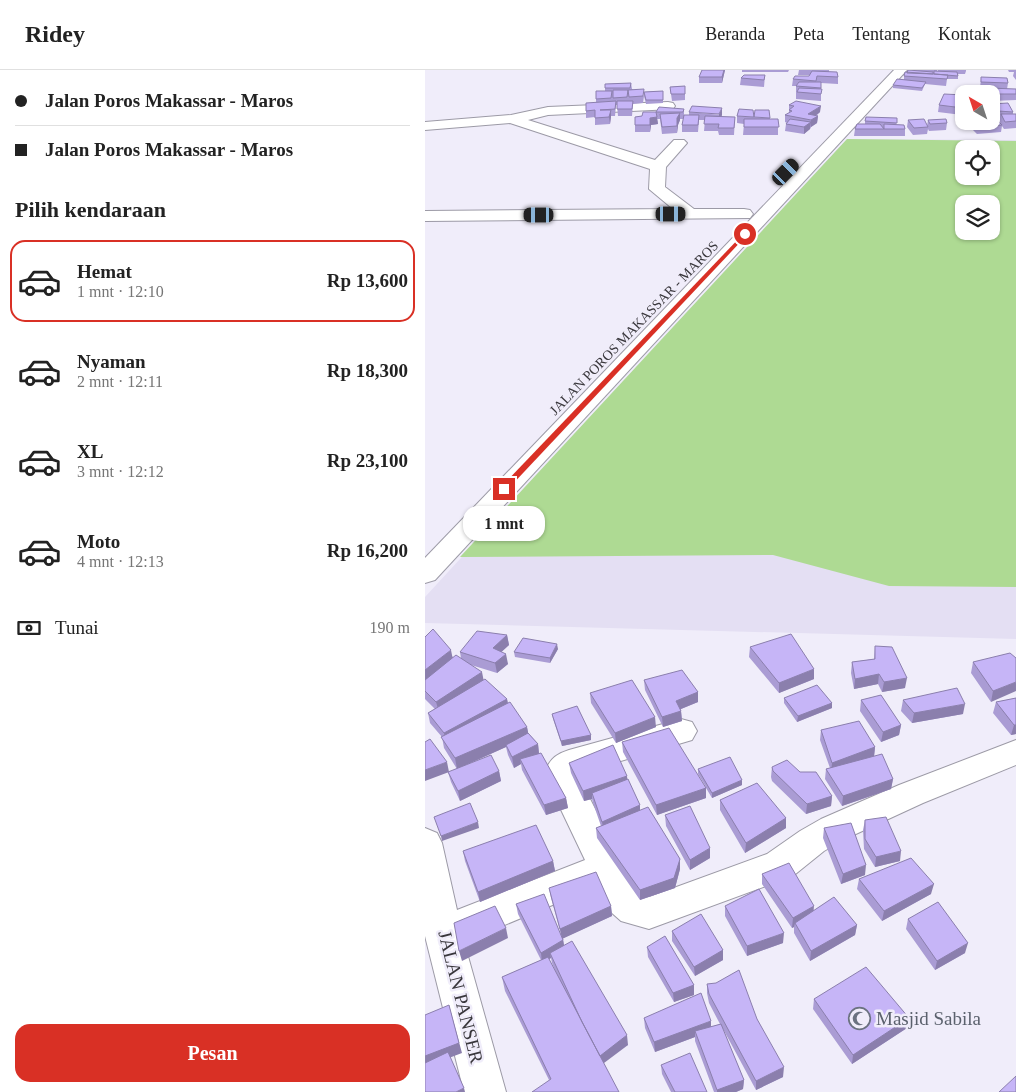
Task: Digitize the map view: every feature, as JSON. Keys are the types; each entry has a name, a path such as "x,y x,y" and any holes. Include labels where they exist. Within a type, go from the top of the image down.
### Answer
{"main road":[{"name":"JALAN POROS MAKASSAR - MAROS","path":"425,574 710,259 744,214 888,70"},
{"name":"JALAN POROS MAKASSAR - MAROS","path":"439,532 901,70"},
{"path":"425,126 511,119 548,110 668,106"},
{"path":"511,119 658,166"},
{"path":"679,143 658,166 658,191 690,214"},
{"path":"425,216 744,214"},
{"path":"681,731 569,763 563,769 571,795 606,867 625,902 634,910 649,913 780,865 812,840 833,829 911,794 1016,752"},
{"name":"JALAN PANSER","path":"425,843 443,933 485,1092"},
{"path":"443,933 606,867"}],"shaded area":[{"path":"847,139 1016,140 1016,639 425,623 425,597"}],"green space":[{"path":"847,139 955,140 955,185 1000,185 1000,141 1016,141 1016,587 889,586 773,555 460,557"}],"building":[{"path":"702,70 724,70 722,77 699,77"},
{"path":"908,70 933,72 933,74 907,73"},
{"path":"812,71 837,72 838,77 817,76 816,81 793,79 795,76 809,76"},
{"path":"934,71 957,72 958,76 934,74"},
{"path":"905,72 948,75 947,79 904,76"},
{"path":"744,75 765,75 764,80 741,78"},
{"path":"981,77 1007,78 1008,83 981,82"},
{"path":"897,79 926,82 922,88 893,85"},
{"path":"799,82 821,82 821,88 796,86"},
{"path":"631,83 630,88 605,88 605,84"},
{"path":"685,86 685,94 671,94 670,87"},
{"path":"799,88 822,89 821,94 797,92"},
{"path":"1000,88 1016,89 1016,94 1000,94"},
{"path":"644,89 643,96 629,97 628,90"},
{"path":"613,90 628,90 627,97 613,98"},
{"path":"596,91 612,91 611,98 596,99"},
{"path":"663,91 663,100 646,100 644,92"},
{"path":"944,94 955,95 955,107 939,105"},
{"path":"616,101 615,109 600,110 611,110 609,117 595,118 595,110 586,111 586,103"},
{"path":"617,101 633,101 632,109 617,109"},
{"path":"796,101 821,106 808,114 818,116 811,120 785,115 792,111 789,110 794,106 789,105"},
{"path":"1008,103 1013,112 1000,111 1000,104"},
{"path":"692,106 722,108 719,114 689,112"},
{"path":"659,107 684,109 683,112 656,112"},
{"path":"739,109 753,110 754,117 755,110 769,110 770,118 737,116"},
{"path":"643,112 656,112 657,117 650,118 650,125 635,125 635,117 642,116"},
{"path":"680,113 677,118 677,126 662,127 660,114"},
{"path":"1001,114 1016,114 1016,121 1005,122"},
{"path":"684,115 699,115 698,125 682,125"},
{"path":"705,116 735,117 734,128 718,128 719,124 704,124"},
{"path":"866,117 897,118 897,123 865,121"},
{"path":"744,119 778,119 779,127 744,127"},
{"path":"790,119 811,122 804,127 786,124"},
{"path":"924,119 928,127 914,128 908,120"},
{"path":"946,119 947,123 930,124 928,120"},
{"path":"857,124 880,124 884,129 855,129"},
{"path":"884,124 904,125 905,129 884,129"},
{"path":"433,629 451,650 425,670 425,637"},
{"path":"477,631 507,635 493,648 506,654 495,663 460,652"},
{"path":"791,634 814,669 779,683 750,647"},
{"path":"523,638 557,644 550,658 514,652"},
{"path":"875,646 892,647 907,678 884,682 879,674 855,679 852,662 875,659"},
{"path":"1010,653 1016,658 1016,682 993,691 973,662"},
{"path":"456,655 482,672 436,702 425,691 425,680"},
{"path":"682,670 698,692 676,701 681,711 662,717 644,680"},
{"path":"485,679 507,699 444,733 428,713"},
{"path":"632,680 655,717 615,733 590,693"},
{"path":"817,685 832,703 798,716 784,698"},
{"path":"957,688 965,704 914,713 903,700"},
{"path":"881,695 901,725 883,732 861,700"},
{"path":"1016,698 1016,725 1014,725 996,702"},
{"path":"510,702 527,727 455,758 441,737"},
{"path":"577,706 591,735 561,741 552,714"},
{"path":"859,721 875,747 832,763 821,730"},
{"path":"669,728 706,788 656,805 622,742"},
{"path":"528,733 538,744 512,757 506,745"},
{"path":"430,739 447,762 425,770 425,742"},
{"path":"613,745 627,776 583,791 569,763"},
{"path":"541,753 566,798 544,805 520,759"},
{"path":"882,754 893,779 843,796 826,769"},
{"path":"491,755 499,771 458,791 448,772"},
{"path":"730,757 742,780 712,793 698,769"},
{"path":"787,760 800,772 816,772 832,796 807,804 773,771 772,767"},
{"path":"628,779 640,805 602,822 592,793"},
{"path":"757,783 786,818 746,843 720,800"},
{"path":"470,803 478,822 441,836 434,817"},
{"path":"690,806 710,848 690,860 665,815"},
{"path":"648,807 680,859 674,878 640,890 596,828"},
{"path":"886,817 901,851 876,857 865,839 865,820"},
{"path":"851,823 866,865 843,874 824,828"},
{"path":"536,825 553,861 478,892 463,851"},
{"path":"911,858 934,884 884,911 859,879"},
{"path":"789,863 814,906 793,918 762,874"},
{"path":"596,872 611,906 560,929 549,888"},
{"path":"759,889 784,933 747,946 725,906"},
{"path":"544,894 563,940 541,953 516,904"},
{"path":"834,897 857,925 811,951 795,923"},
{"path":"938,902 968,943 937,961 908,919"},
{"path":"495,906 506,928 459,951 454,923"},
{"path":"701,914 723,950 694,967 672,931"},
{"path":"665,936 694,985 673,993 647,947"},
{"path":"572,941 627,1035 600,1056 550,953"},
{"path":"548,957 619,1092 532,1092 551,1079 502,977"},
{"name":"Masjid Sabila","path":"866,967 909,1018 853,1055 814,999"},
{"path":"739,970 757,1019 784,1067 756,1081 709,994 707,984 716,983"},
{"path":"701,993 711,1021 654,1042 644,1018"},
{"path":"449,1005 459,1043 425,1056 425,1015"},
{"path":"721,1024 744,1080 717,1090 695,1031"},
{"path":"448,1052 464,1088 456,1092 425,1092 425,1063"},
{"path":"690,1053 707,1092 675,1092 661,1065"},
{"path":"1016,1076 1016,1092 999,1092"}],"place":[{"name":"Masjid Sabila","path":"860,1018"}],"route":[{"path":"504,489 745,234"}]}
